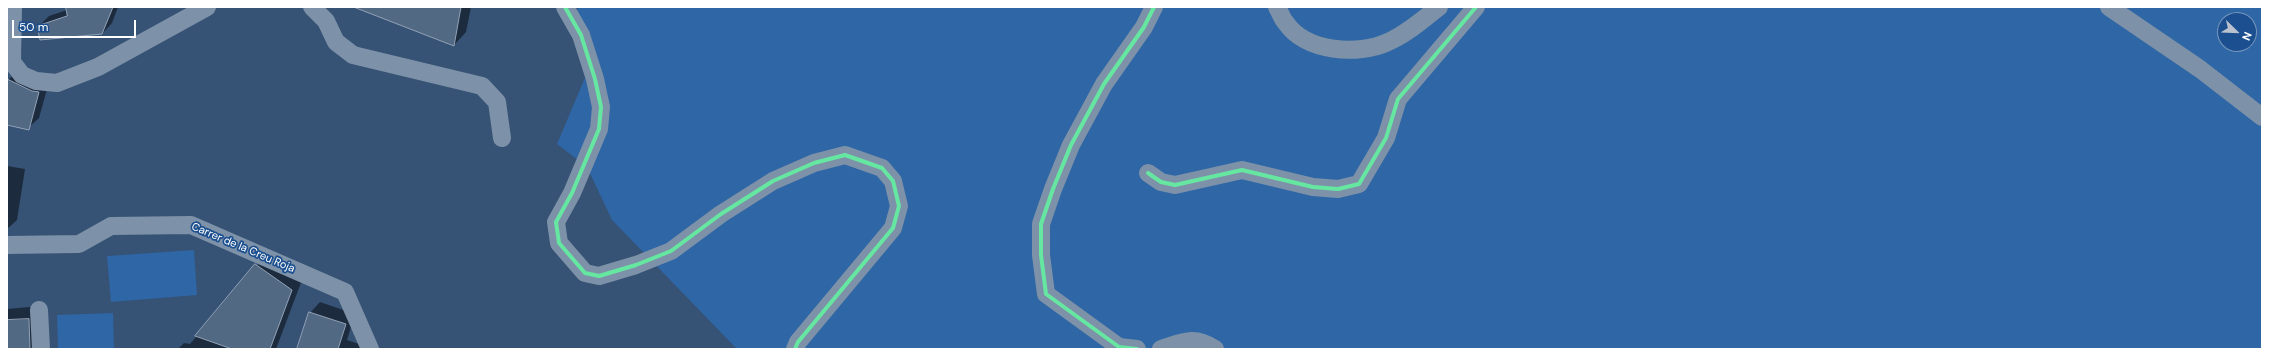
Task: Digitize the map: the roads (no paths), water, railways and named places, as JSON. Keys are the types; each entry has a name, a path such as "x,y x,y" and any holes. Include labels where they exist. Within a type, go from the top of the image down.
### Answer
{"street":[{"path":"13,7 12,62 22,75 36,81 57,83 98,67 207,7"},
{"path":"312,7 326,21 336,42 354,55 482,86 497,102 502,138"},
{"path":"565,7 581,35 595,79 601,107 600,129 572,193 556,222 559,243 586,273 599,276 636,265 671,251 721,214 760,189 814,162 845,155 882,168 893,181 899,206 893,228 798,342 796,349"},
{"path":"1137,349 1119,347 1046,294 1041,255 1041,224 1071,145 1104,84 1144,27 1154,7"},
{"path":"1277,7 1286,24 1305,40 1325,48 1355,51 1388,42 1410,29 1439,7"},
{"path":"1148,172 1161,182 1175,184 1242,170 1313,186 1338,189 1359,184 1386,138 1398,99 1476,7"},
{"path":"2109,7 2200,69 2262,117"},
{"name":"Carrer de la Creu Roja","path":"7,245 79,244 111,226 191,225 345,292 370,349"},
{"path":"39,310 41,349"},
{"path":"1161,349 1183,342 1201,341 1214,349"}]}
